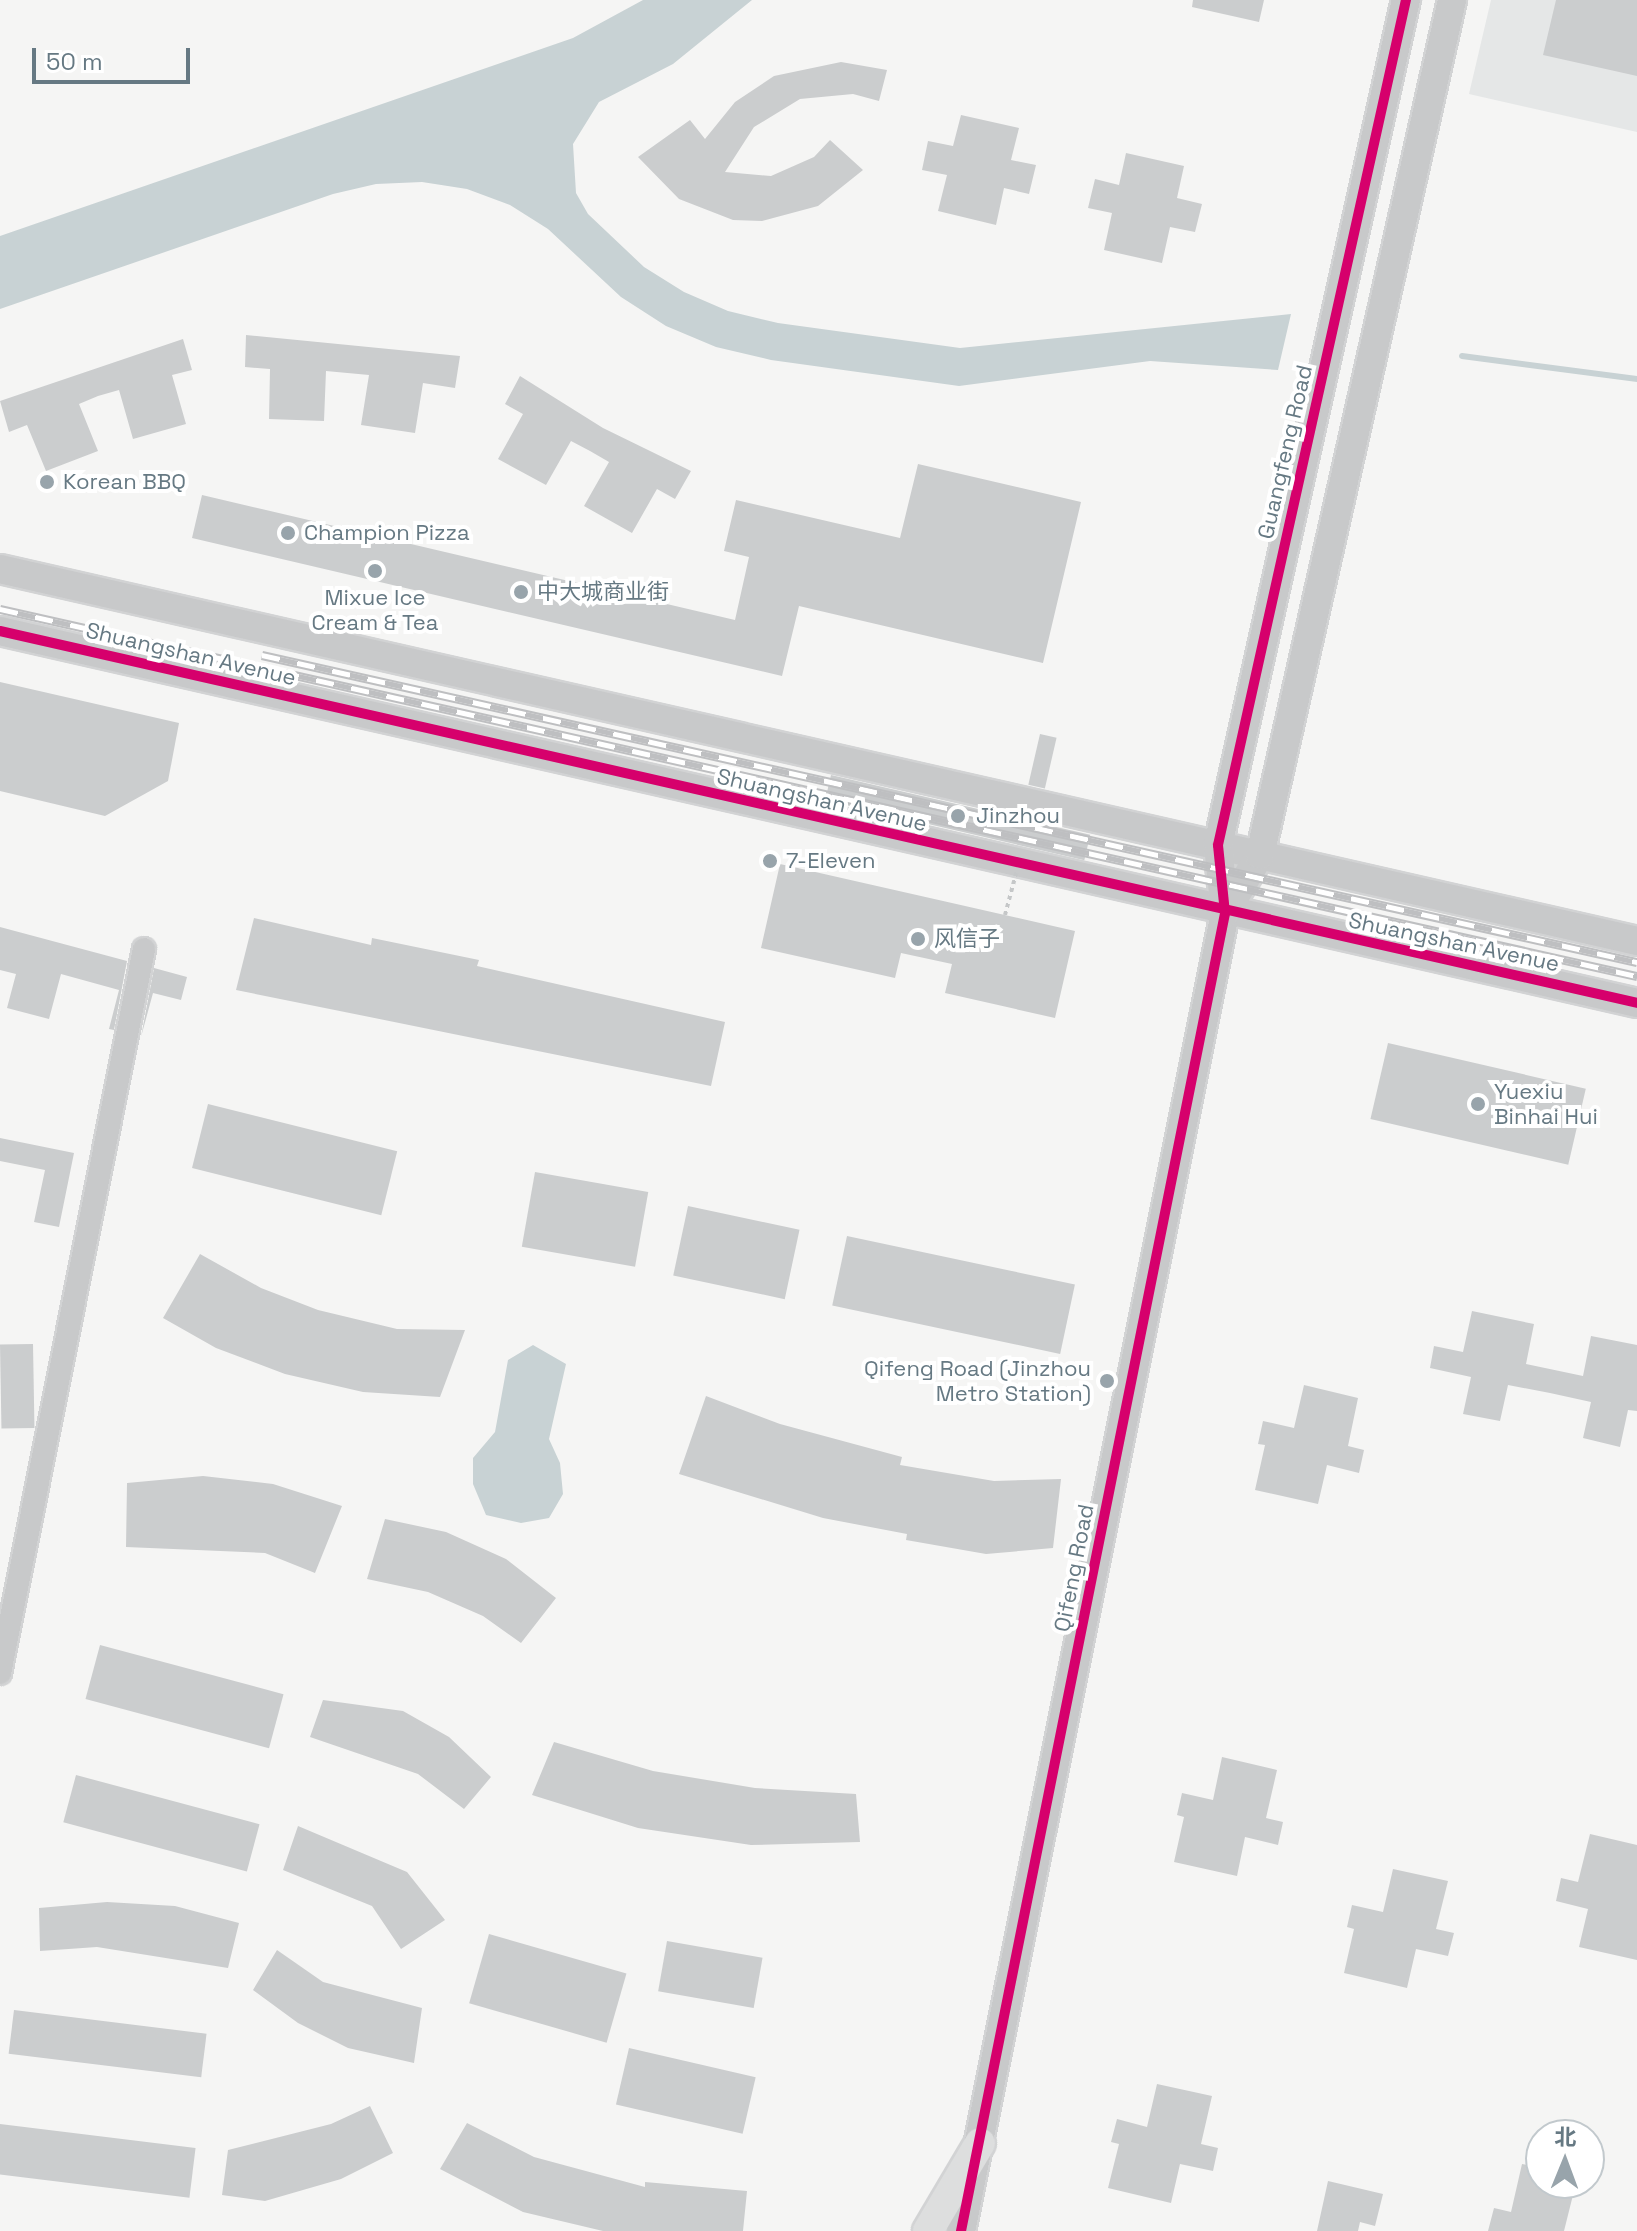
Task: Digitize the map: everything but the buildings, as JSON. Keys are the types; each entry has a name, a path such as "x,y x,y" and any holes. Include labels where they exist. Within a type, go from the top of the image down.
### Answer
{"main road":[{"path":"928,2231 980,2143"}],"street":[{"name":"Guangfeng Road","path":"1225,913 1218,845 1406,0"},
{"path":"1225,913 1260,855 1452,0"},
{"name":"Shuangshan Avenue","path":"0,569 1637,941"},
{"name":"Shuangshan Avenue","path":"0,631 1225,913 1637,1003"},
{"name":"Qifeng Road","path":"961,2231 1225,913"},
{"path":"0,1673 144,949"}],"path":[{"path":"1005,915 1017,870"}],"shaded area":[{"path":"643,0 752,0 673,64 599,102 573,144 576,193 588,214 644,267 684,292 728,311 778,323 960,348 1291,314 1278,370 1150,361 959,386 771,360 716,347 666,326 621,297 548,229 510,205 467,189 422,182 376,184 333,194 0,309 0,236 573,38"},
{"path":"1491,0 1637,0 1637,132 1469,94"},
{"path":"533,1345 566,1364 549,1439 560,1463 563,1494 549,1518 521,1523 486,1515 473,1484 473,1458 495,1432 508,1360"}],"waterway":[{"path":"1462,356 1637,379"}],"railway":[{"path":"0,609 1637,976"},
{"path":"262,655 1637,962"}],"cycle path":[{"path":"961,2231 1225,913 1218,845 1406,0"},
{"path":"0,631 1637,1003"}],"place":[{"name":"Korean BBQ","path":"47,482"},
{"name":"Champion Pizza","path":"288,533"},
{"name":"Mixue Ice Cream & Tea","path":"375,571"},
{"name":"中大城商业街","path":"521,592"},
{"name":"Jinzhou","path":"958,816"},
{"name":"7-Eleven","path":"770,861"},
{"name":"风信子","path":"918,939"},
{"name":"Yuexiu Binhai Hui","path":"1478,1104"},
{"name":"Qifeng Road (Jinzhou Metro Station)","path":"1107,1381"}]}
